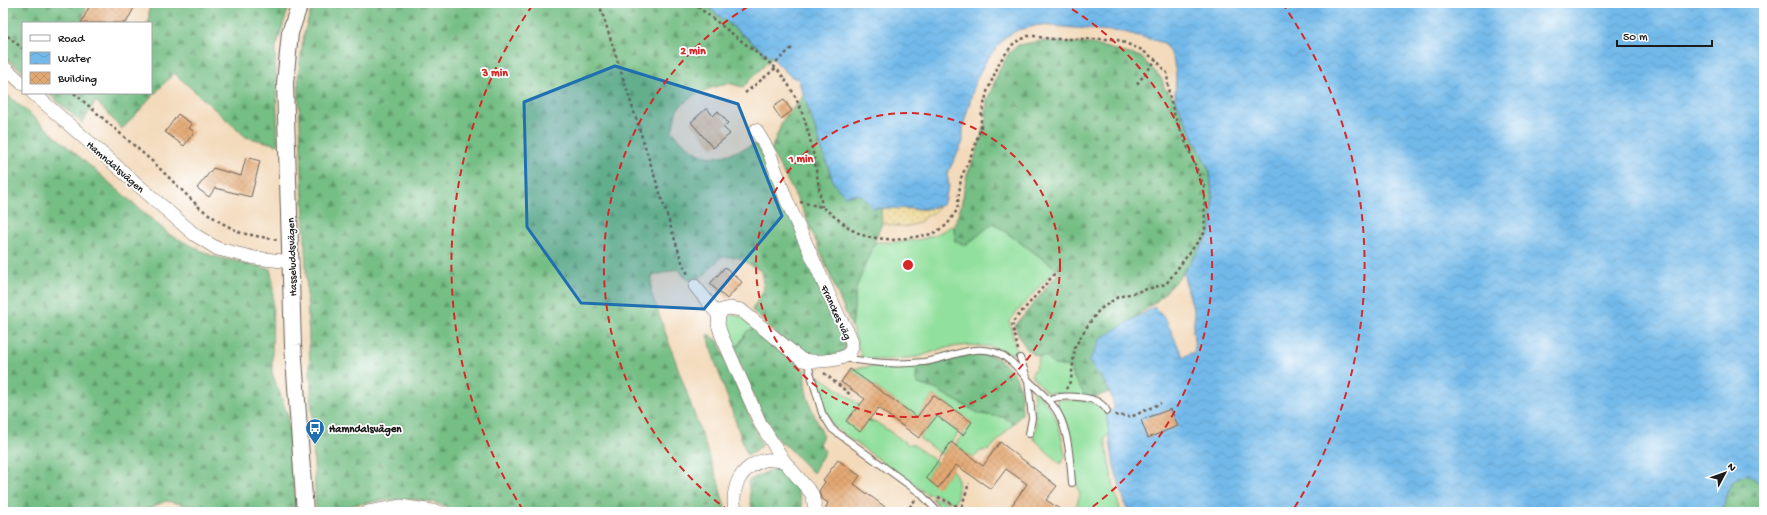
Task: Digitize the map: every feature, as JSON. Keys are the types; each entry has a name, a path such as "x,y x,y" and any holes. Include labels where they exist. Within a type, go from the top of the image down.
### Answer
{"street":[{"name":"Hasseluddsvägen","path":"300,3 290,33 285,83 292,262 293,345 305,512"},
{"path":"3,66 22,83"},
{"name":"Hamndalsvägen","path":"34,94 194,235 218,249 256,258 292,262"},
{"name":"Franckes väg","path":"756,130 774,162 786,198 839,317 850,336 852,346 850,353 844,358 807,361"},
{"path":"695,286 719,316"},
{"path":"807,361 802,360 784,347 741,310 729,308 722,310 719,316 718,324 721,334 760,423 784,461 812,494 816,512"},
{"path":"735,512 733,498 738,478 751,466 766,460 784,461"},
{"path":"368,512 401,506 439,512"}],"lane":[{"path":"844,358 863,362 904,363 925,361 975,349 991,351 1009,359 1048,400 1057,412 1064,427 1069,451 1072,483"},
{"path":"1020,358 1028,380 1032,418 1029,434"},
{"path":"807,361 822,413 832,428 920,493 938,512"},
{"path":"1048,400 1056,397 1093,400 1102,404 1108,412"}],"path":[{"path":"599,3 684,265 695,286"},
{"path":"693,3 776,68 786,80 803,115 811,140 822,207"},
{"path":"3,32 22,49"},
{"path":"786,198 822,207 852,230 867,237 881,240 913,239 932,234 947,225 957,210 961,178 973,151 981,127 981,117 993,73 1008,49 1022,38 1034,36 1050,39 1115,39 1140,49 1156,60 1167,73 1169,95 1175,117 1204,186 1205,232 1166,284 1118,297 1099,310 1075,347 1071,380 1062,397"},
{"path":"776,62 792,48"},
{"path":"1137,84 1156,60"},
{"path":"745,93 776,68"},
{"path":"75,94 153,162 200,208 220,222 241,233 277,240"},
{"path":"1020,358 1012,324 1057,271"},
{"path":"807,361 852,396"},
{"path":"1108,412 1112,415 1131,417 1161,403"},
{"path":"960,512 969,482"},
{"path":"906,512 920,493"},
{"path":"926,498 934,496 969,512"}],"highlighted area":[{"path":"615,66 738,104 782,216 704,309 581,303 527,227 524,102"}],"green space":[{"path":"3,3 83,3 87,5 81,22 22,22 22,71 3,55"},
{"path":"149,3 290,3 275,50 278,145 246,137 174,73 122,129 96,101 82,123 49,94 152,94 152,22 148,22"},
{"path":"313,3 703,3 772,58 743,87 728,83 694,95 677,109 672,131 693,150 702,155 710,157 729,154 755,144 764,155 846,340 845,350 837,354 813,358 802,354 787,343 752,310 764,289 761,271 737,257 722,257 702,277 687,280 678,269 652,276 651,292 718,481 726,512 457,512 424,500 406,499 369,502 316,512 298,76 304,34"},
{"path":"1041,41 1092,44 1141,57 1162,79 1164,88 1175,99 1210,172 1213,204 1210,234 1183,273 1158,300 1123,326 1101,338 1090,362 1102,378 1109,392 1093,398 1086,397 1071,373 1071,367 1054,365 1045,356 1039,356 1029,351 1022,342 1015,326 1060,271 993,223 966,245 955,241 954,227 961,206 967,175 976,154 985,125 987,100 999,71 1009,53 1018,45"},
{"path":"3,91 170,235 212,256 270,269 273,282 272,373 288,416 296,512 220,512 166,501 140,512 3,512"},
{"path":"804,95 858,194 863,195 872,208 881,208 882,223 856,288 852,328 803,210 771,150 783,120"},
{"path":"993,223 1056,268 1009,321 1017,353 1006,353 994,347 969,345 944,348 918,357 885,360 862,358 852,328 856,288 863,266 876,242 906,242 933,235 951,226 954,227 955,241 966,245"},
{"path":"733,315 746,318 756,328 747,331 739,344 733,349 724,329 726,319"},
{"path":"756,328 795,359 805,371 807,396 823,435 819,444 825,451 813,473 788,447 779,441 767,426 733,349 740,344 747,331"},
{"path":"708,334 718,341 762,446 747,455 713,355"},
{"path":"984,352 1004,363 1015,376 1018,383 1022,414 1014,423 1003,417 980,414 935,389 918,384 916,379 917,366 956,354"},
{"path":"1045,356 1054,365 1071,367 1071,373 1086,397 1046,392 1031,375 1038,363 1039,357"},
{"path":"875,366 917,366 916,379 918,384 935,389 980,414 1003,417 1014,423 989,450 981,451 973,458 955,445 971,422 933,395 917,417 850,369"},
{"path":"819,376 860,405 846,421 860,431 868,421 876,422 909,445 911,443 937,462 926,478 938,487 952,470 958,482 955,503 934,494 927,494 834,427 824,408 819,388"},
{"path":"1033,389 1052,412 1059,427 1065,457 1060,464 1033,438 1036,426"},
{"path":"1059,399 1086,401 1102,406 1106,414 1109,434 1105,439 1108,458 1113,485 1121,512 1075,511 1080,494 1076,481 1068,426 1057,405"},
{"path":"937,416 959,432 942,455 919,438"},
{"path":"780,468 790,478 796,488 803,512 752,512 748,481 768,471"},
{"path":"1747,474 1764,486 1764,512 1722,512 1729,488 1740,476"},
{"path":"932,498 946,502 954,507 958,512 943,512"}],"sand":[{"path":"938,207 934,212 921,221 910,226 894,226 882,223 881,208 925,209"}],"water":[{"path":"703,3 1764,3 1764,486 1747,474 1740,476 1729,488 1722,512 1132,512 1127,509 1114,466 1106,414 1114,409 1113,402 1109,390 1089,362 1101,338 1154,307 1166,320 1183,357 1195,351 1193,329 1195,315 1183,273 1210,234 1213,204 1210,172 1175,99 1176,74 1173,58 1164,43 1124,32 1039,25 1018,30 1005,37 986,61 976,80 963,126 963,142 947,174 949,186 943,205 925,209 872,208 863,197 856,194 845,196 834,184 798,79 790,76 772,58"}],"building":[{"path":"91,3 129,3 135,6 127,22 82,22"},
{"path":"784,100 792,111 781,119 773,107"},
{"path":"707,108 713,116 718,111 728,123 723,127 730,134 713,148 691,122"},
{"path":"178,114 192,124 189,128 194,132 184,146 165,132"},
{"path":"246,157 260,161 251,197 215,188 209,197 197,188 213,168 241,176"},
{"path":"725,267 742,282 727,299 710,284"},
{"path":"850,369 917,417 933,395 972,422 963,435 937,416 919,438 878,408 860,432 846,421 865,399 841,382"},
{"path":"1171,409 1178,426 1148,438 1141,420"},
{"path":"951,442 983,466 1000,442 1057,486 1046,500 1064,512 1007,512 1027,484 1006,469 991,489 956,465 938,488 926,478"},
{"path":"838,460 860,476 854,484 892,512 824,512 828,503 821,498 819,491 825,482 823,480"}],"place":[{"name":"Hamndalsvägen","path":"315,445"}]}
